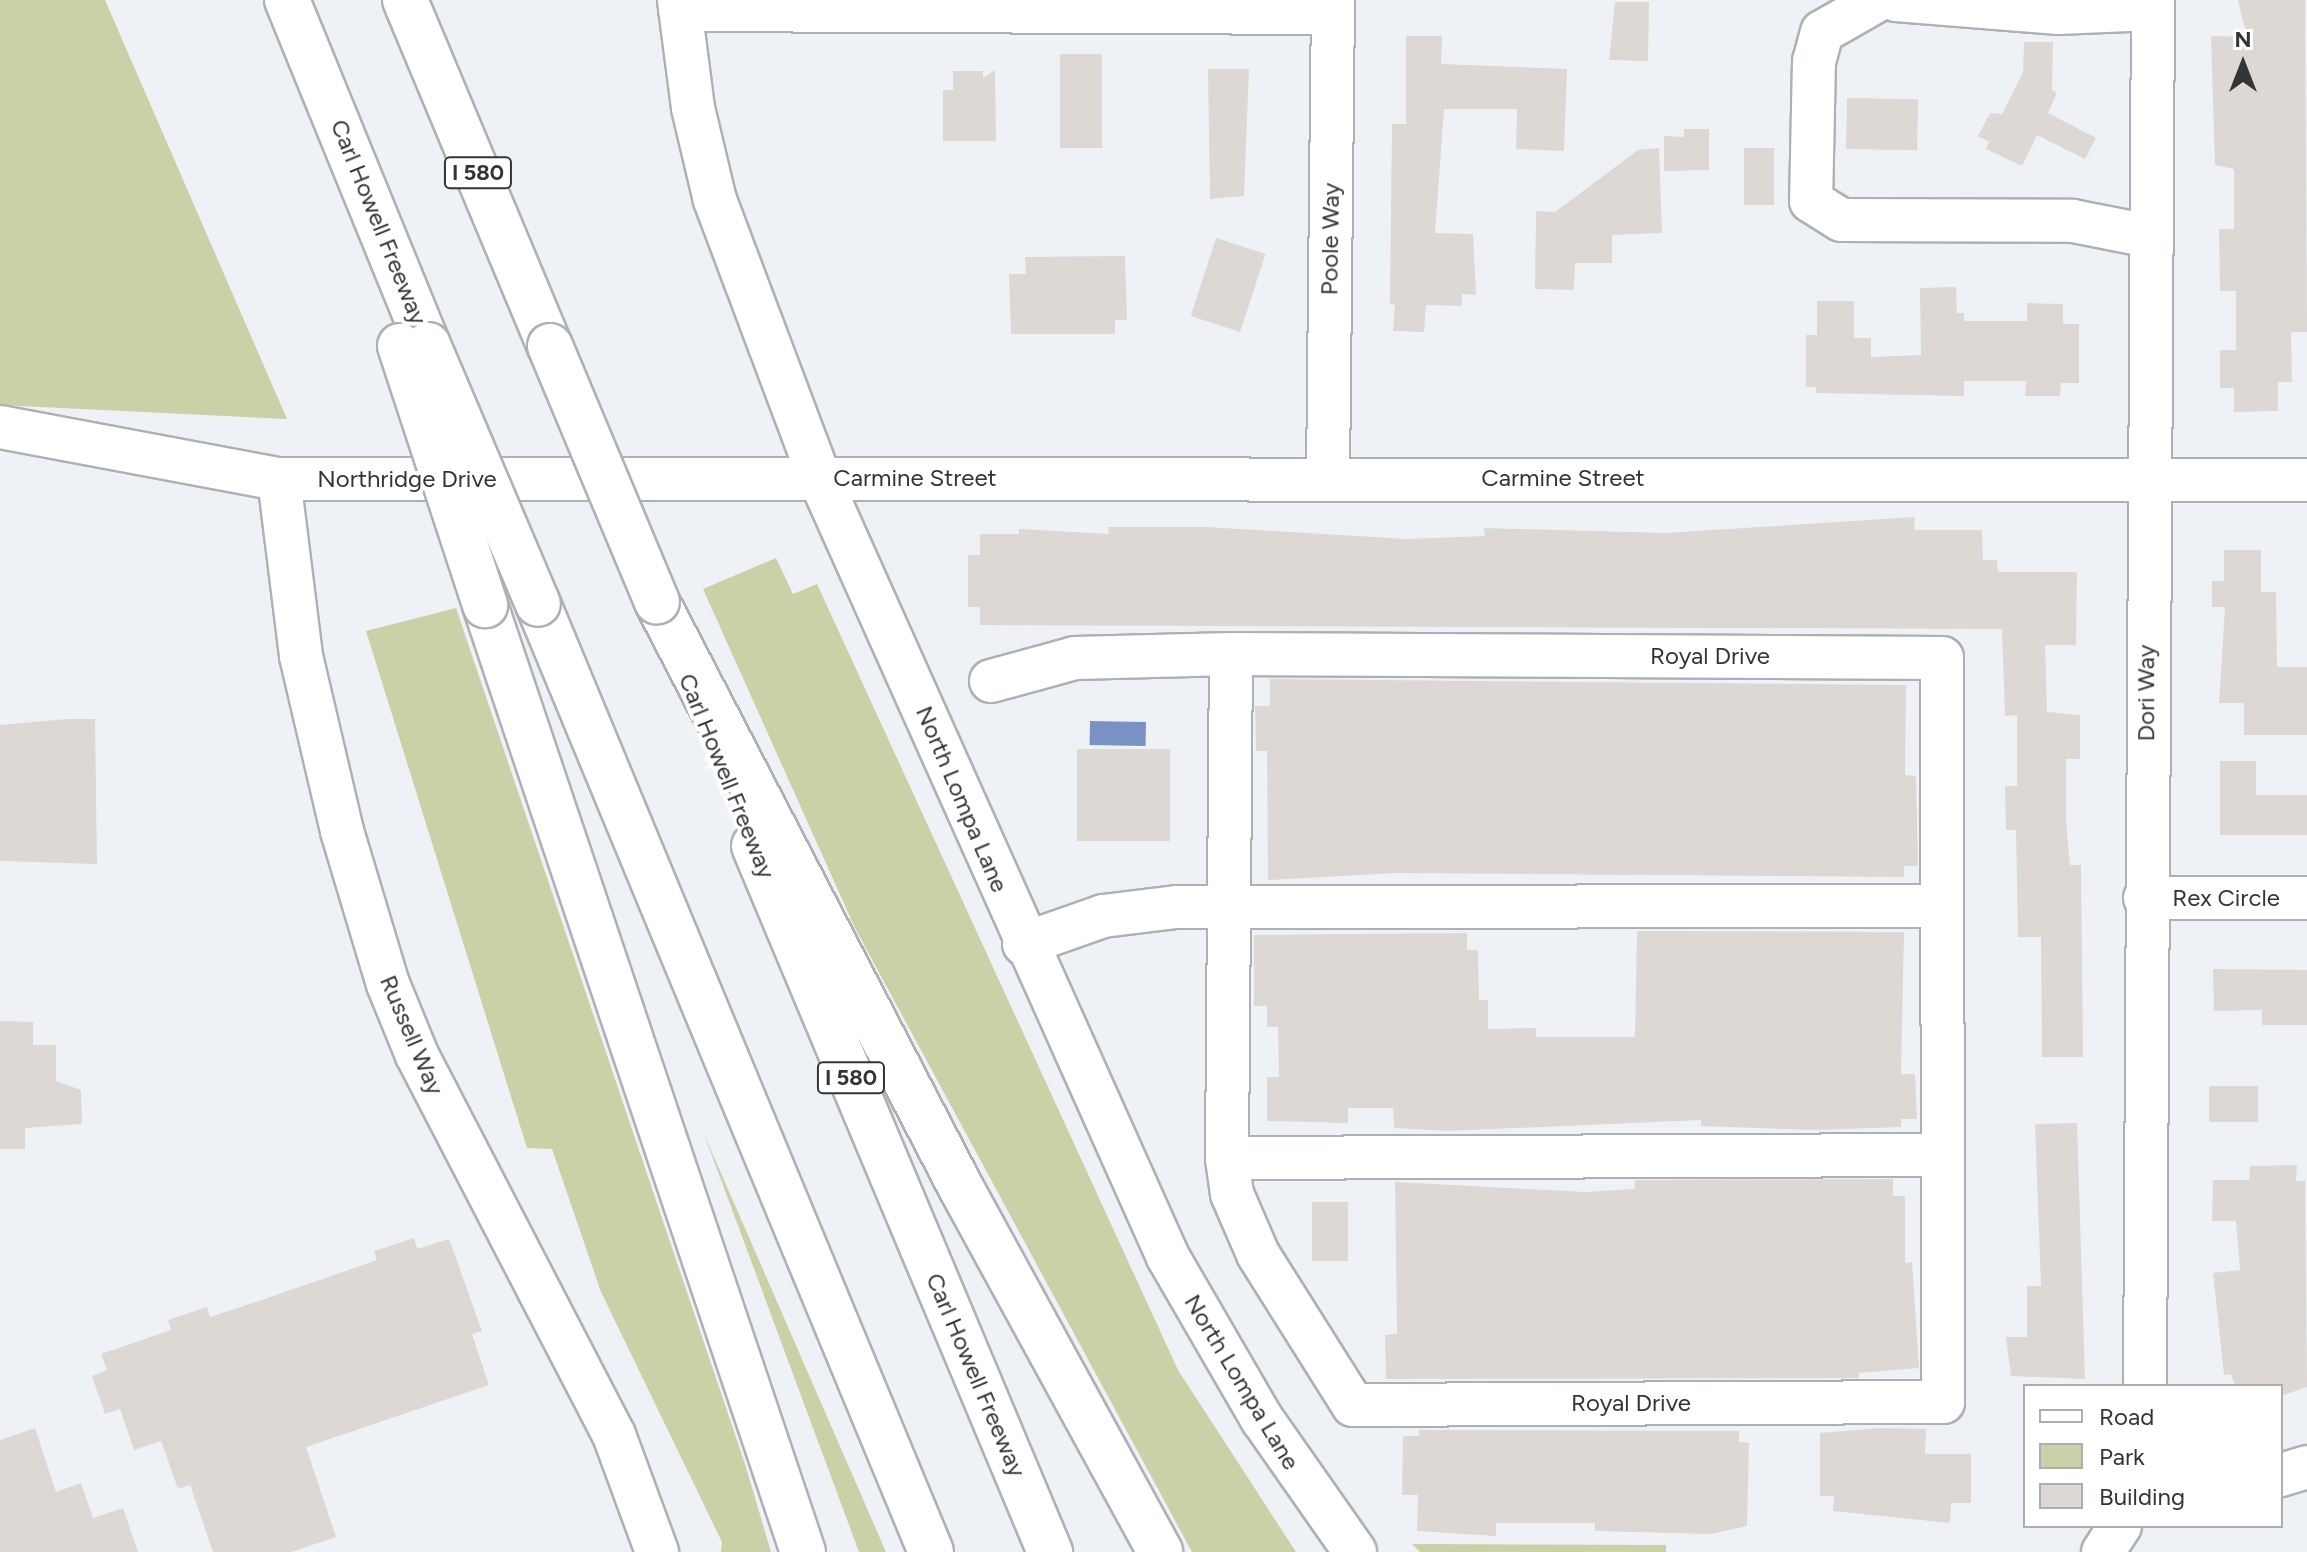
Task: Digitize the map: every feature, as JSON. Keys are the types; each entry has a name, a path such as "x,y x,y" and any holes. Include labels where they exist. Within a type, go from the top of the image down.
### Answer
{"highway":[{"name":"Carl Howell Freeway","path":"287,0 387,240 414,345 538,604 931,1552"},
{"name":"Carl Howell Freeway","path":"405,0 1050,1552"},
{"path":"414,345 485,605 803,1552"},
{"path":"657,602 953,1173 1160,1552"}],"street":[{"path":"1878,0 1822,32 1812,102 1811,201 1842,220 2073,221 2149,236"},
{"path":"1896,0 2058,13 2153,4"},
{"name":"Dori Way","path":"2145,1384 2147,478 2153,4"},
{"path":"680,5 1333,6"},
{"name":"North Lompa Lane","path":"680,5 693,108 715,200 819,477 1024,944 1168,1257 1262,1419 1355,1552"},
{"name":"Poole Way","path":"1328,478 1333,6"},
{"name":"Northridge Drive","path":"0,427 279,479 819,477"},
{"name":"Carmine Street","path":"819,477 2307,480"},
{"name":"Russell Way","path":"279,479 301,656 342,831 388,984 417,1055 614,1435 657,1552"},
{"name":"Royal Drive","path":"991,681 1075,658 1231,654 1942,658 1943,1402 1353,1405 1241,1222 1227,1158 1231,654"},
{"name":"Rex Circle","path":"2145,898 2307,898"},
{"path":"1024,944 1130,911 1229,906 1942,906"},
{"path":"1227,1158 1942,1155"},
{"path":"2283,1474 2307,1467"},
{"path":"2103,1552 2119,1528"}],"green space":[{"path":"0,0 105,0 287,419 0,405"},
{"path":"776,558 793,594 817,584 1178,1370 1296,1552 1192,1552 855,928 703,589"},
{"path":"456,608 745,1464 771,1552 721,1552 722,1542 601,1292 552,1149 527,1148 366,631"},
{"path":"704,1134 886,1552 859,1552"},
{"path":"1412,1544 1666,1545 1666,1552 1420,1552"}],"water":[{"path":"1090,721 1146,722 1146,746 1090,745"}],"building":[{"path":"2238,0 2305,0 2307,332 2291,332 2292,382 2278,382 2278,411 2234,412 2234,388 2220,388 2220,350 2236,350 2236,291 2220,291 2219,229 2234,229 2234,169 2215,165 2211,36 2247,37"},
{"path":"1615,2 1649,2 1648,61 1609,60"},
{"path":"1406,36 1442,36 1441,64 1567,69 1564,151 1516,149 1517,109 1444,109 1435,233 1473,234 1476,295 1462,294 1462,306 1426,305 1424,332 1393,331 1395,305 1390,304 1392,124 1406,124"},
{"path":"2024,42 2053,42 2052,90 2057,93 2048,113 2096,138 2085,159 2037,135 2022,166 1986,149 1989,142 1978,136 1990,113 2002,114 2023,72"},
{"path":"1060,54 1102,54 1102,148 1060,148"},
{"path":"1208,69 1249,69 1244,196 1210,199"},
{"path":"995,70 996,141 943,141 943,90 953,90 953,71 983,71 983,78"},
{"path":"1847,98 1918,99 1917,150 1846,149"},
{"path":"1684,129 1709,129 1709,170 1664,171 1664,136 1684,137"},
{"path":"1659,148 1662,233 1612,235 1612,263 1575,263 1574,290 1535,289 1536,211 1555,212 1638,150"},
{"path":"1744,148 1774,148 1774,205 1744,205"},
{"path":"1216,238 1265,254 1240,332 1191,316"},
{"path":"1125,256 1127,320 1115,320 1115,334 1011,334 1009,274 1026,274 1025,257"},
{"path":"1956,287 1957,313 1964,313 1964,321 2027,321 2027,303 2063,304 2063,324 2079,324 2079,383 2061,383 2060,396 2025,396 2026,381 1964,381 1964,396 1816,393 1816,387 1806,387 1806,335 1817,335 1817,301 1854,301 1854,338 1871,338 1871,357 1921,355 1920,288"},
{"path":"1915,517 1914,530 1982,530 1983,560 1997,560 1998,572 2077,572 2076,645 2045,645 2047,712 2080,715 2080,759 2066,759 2066,821 2070,865 2081,865 2083,1057 2042,1057 2041,937 2018,937 2016,830 2006,830 2005,786 2017,786 2017,715 2005,716 2002,629 980,625 980,607 968,607 968,555 980,555 980,534 1019,534 1019,529 1109,534 1108,527 1207,527 1406,539 1485,536 1484,528 1665,533"},
{"path":"2224,550 2261,550 2261,592 2276,592 2277,667 2307,667 2307,735 2244,735 2244,703 2219,703 2225,607 2212,607 2212,581 2224,581"},
{"path":"1270,679 1906,685 1905,775 1916,776 1918,866 1904,866 1904,877 1397,873 1268,880 1267,751 1256,751 1255,706 1270,706"},
{"path":"95,719 97,864 0,861 0,725"},
{"path":"1077,749 1170,749 1170,841 1077,841"},
{"path":"2220,761 2256,761 2256,795 2307,795 2307,835 2220,835"},
{"path":"1637,931 1904,932 1901,1074 1915,1074 1917,1119 1901,1119 1901,1127 1813,1130 1701,1126 1701,1120 1447,1131 1394,1128 1393,1108 1348,1108 1348,1123 1267,1121 1267,1077 1279,1077 1278,1027 1267,1027 1267,1006 1254,1006 1254,935 1467,933 1467,950 1478,950 1479,1000 1488,1000 1488,1029 1536,1028 1536,1037 1635,1037"},
{"path":"2213,969 2307,970 2307,1025 2262,1025 2262,1010 2214,1011"},
{"path":"0,1021 33,1022 33,1045 56,1045 56,1081 81,1090 82,1124 25,1128 25,1149 0,1149"},
{"path":"2209,1086 2258,1086 2258,1122 2209,1122"},
{"path":"2077,1123 2085,1379 2011,1376 2006,1337 2027,1337 2027,1286 2041,1286 2035,1124"},
{"path":"2297,1165 2296,1181 2305,1181 2307,1387 2283,1395 2283,1384 2234,1384 2231,1374 2224,1375 2213,1273 2240,1270 2236,1221 2212,1221 2213,1180 2249,1180 2250,1166"},
{"path":"1893,1179 1893,1196 1905,1196 1905,1263 1912,1262 1919,1368 1859,1373 1859,1378 1386,1379 1385,1335 1397,1334 1395,1182 1585,1192 1635,1189 1635,1180"},
{"path":"1312,1202 1348,1202 1348,1261 1312,1261"},
{"path":"414,1238 417,1249 449,1239 482,1331 472,1334 489,1385 306,1447 336,1537 291,1552 213,1552 190,1485 178,1489 161,1441 134,1450 120,1409 105,1414 92,1376 107,1370 101,1354 171,1330 168,1320 207,1307 210,1317 259,1301 377,1260 374,1251"},
{"path":"35,1428 56,1492 81,1483 93,1518 123,1508 138,1552 0,1552 0,1440"},
{"path":"1880,1428 1926,1429 1925,1454 1971,1454 1971,1503 1951,1503 1950,1523 1833,1511 1834,1496 1820,1496 1820,1433"},
{"path":"1419,1430 1739,1431 1739,1442 1749,1443 1747,1526 1711,1534 1595,1531 1595,1523 1496,1523 1496,1536 1417,1531 1418,1495 1402,1495 1403,1436 1419,1436"}]}
